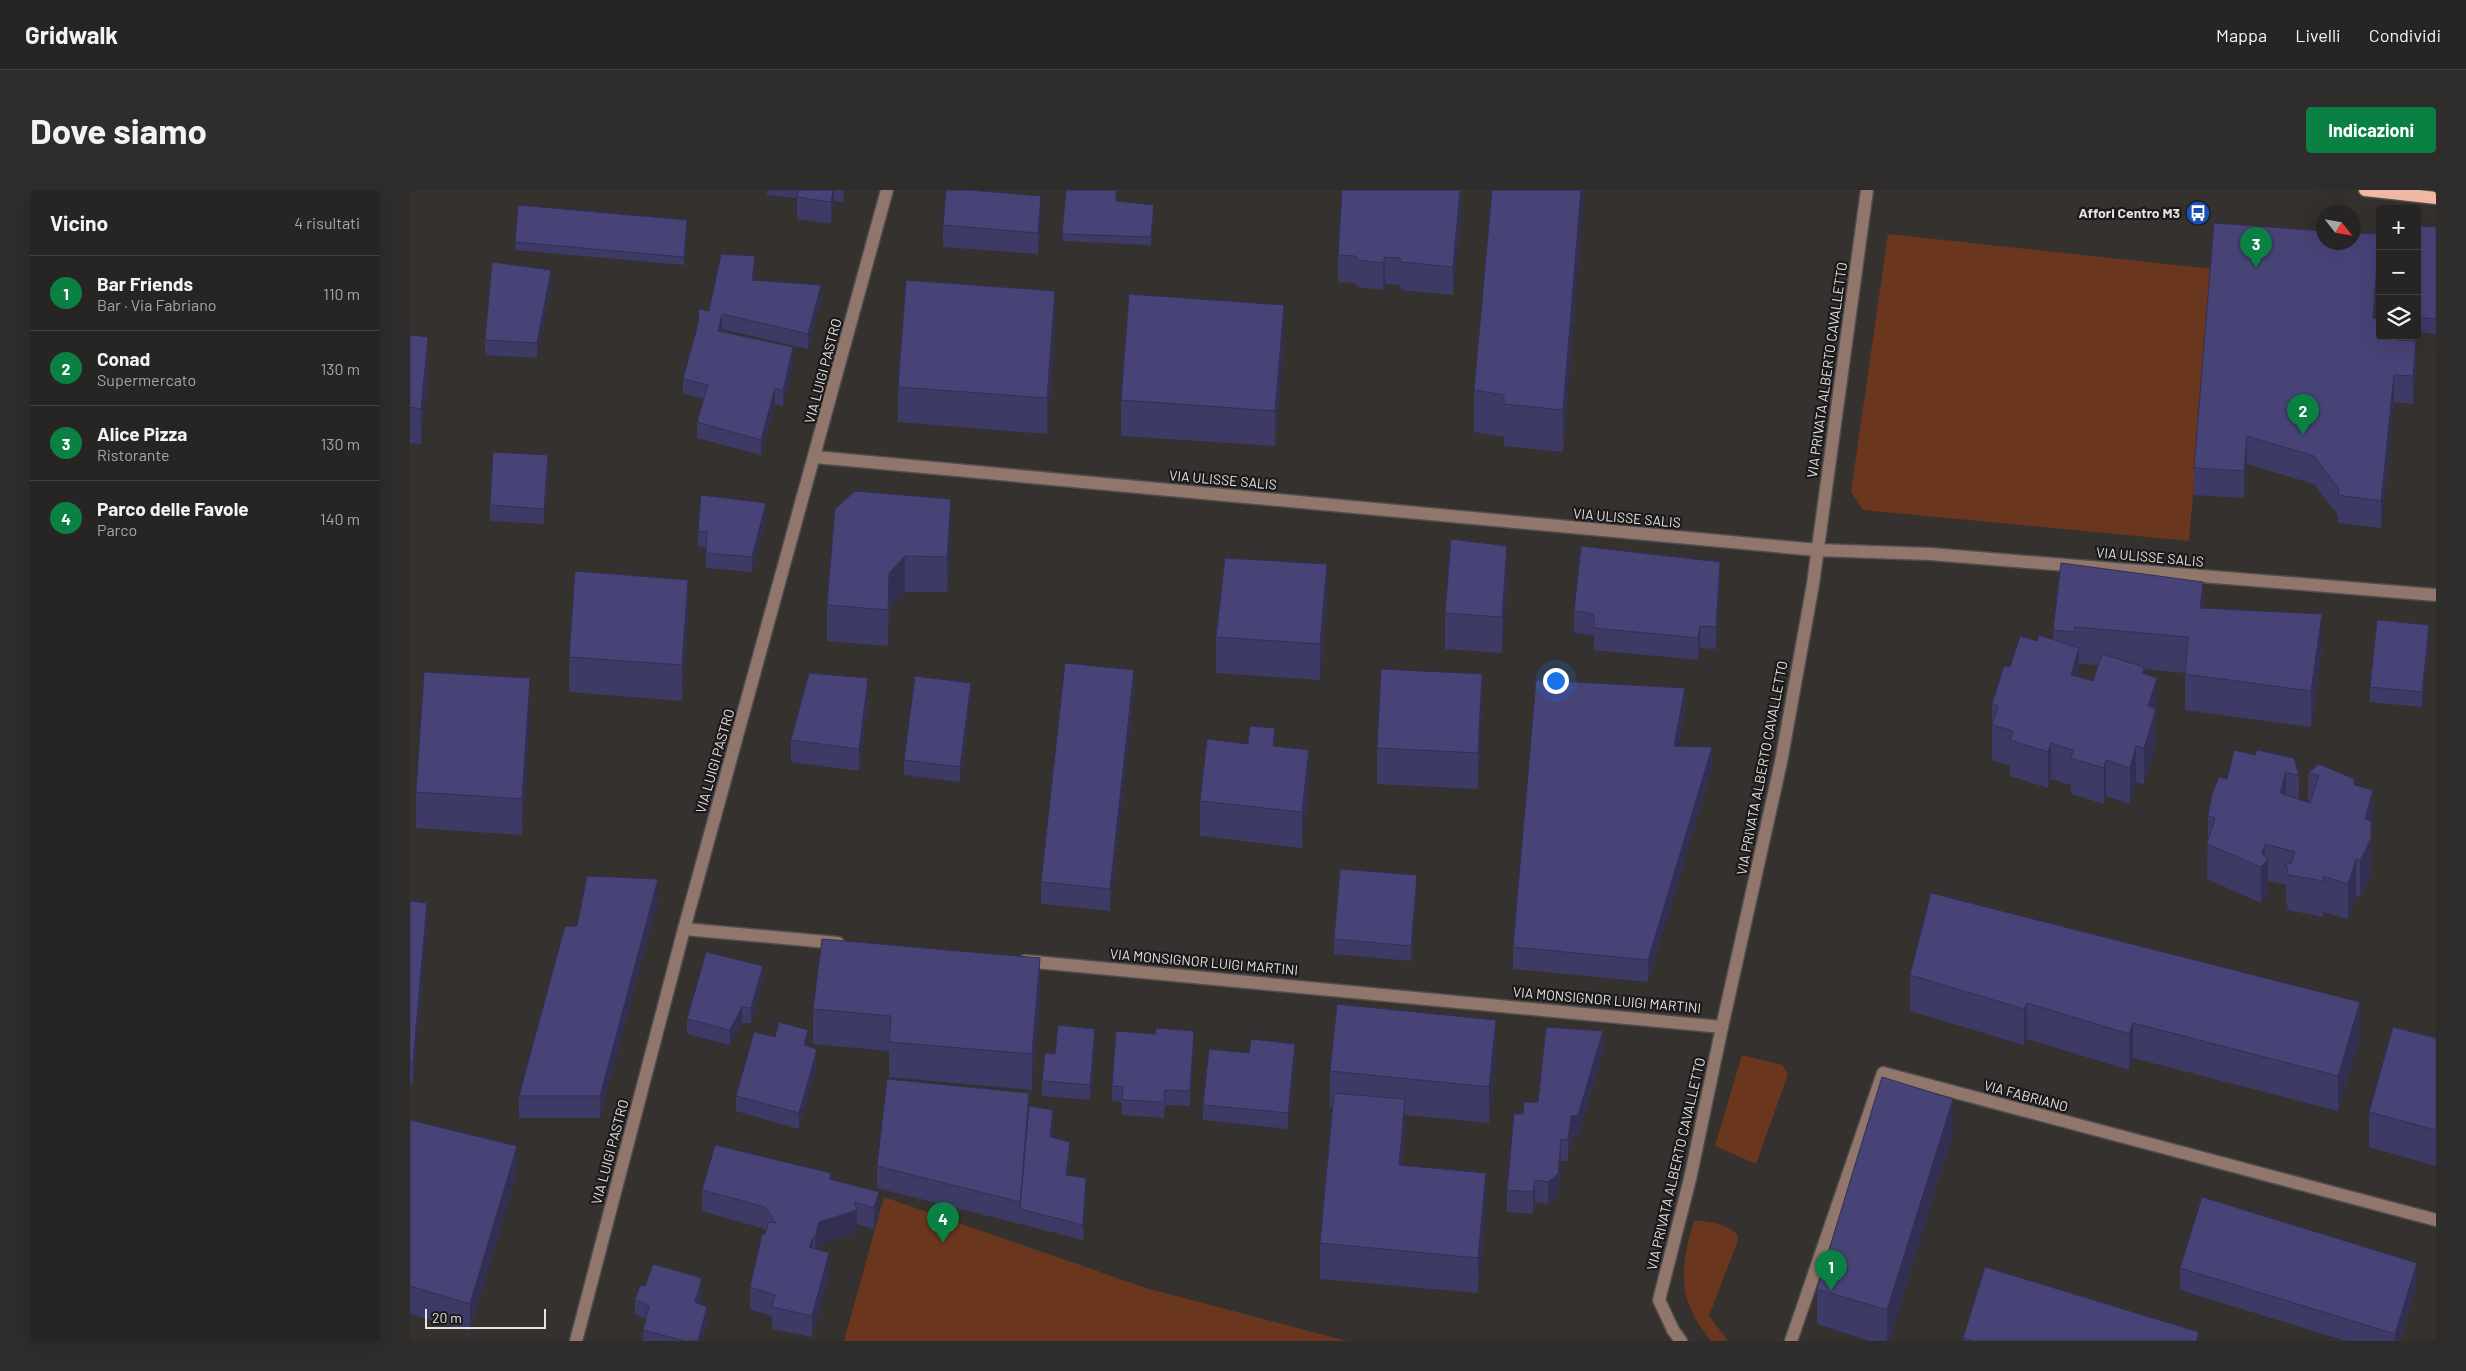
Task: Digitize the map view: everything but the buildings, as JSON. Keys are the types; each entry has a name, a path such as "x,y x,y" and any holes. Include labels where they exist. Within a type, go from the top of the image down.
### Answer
{"main road":[{"path":"2366,190 2436,198"}],"street":[{"name":"VIA LUIGI PASTRO","path":"576,1341 684,929 887,190"},
{"name":"VIA PRIVATA ALBERTO CAVALLETTO","path":"1681,1341 1673,1330 1660,1300 1690,1179 1781,762 1813,584 1867,190"},
{"name":"VIA ULISSE SALIS","path":"815,457 1817,550 1930,554 2436,595"},
{"path":"684,929 854,945"},
{"name":"VIA MONSIGNOR LUIGI MARTINI","path":"1012,960 1722,1026"},
{"name":"VIA FABRIANO","path":"1791,1341 1883,1073 2436,1220"}],"shaded area":[{"path":"1888,234 2213,269 2189,541 1863,510 1851,492"},
{"path":"1742,1055 1782,1065 1788,1074 1756,1164 1715,1146"},
{"path":"884,1197 1146,1288 1347,1341 844,1341"},
{"path":"1694,1221 1718,1224 1729,1228 1738,1235 1737,1243 1709,1316 1728,1341 1711,1341 1700,1326 1687,1297 1684,1284 1684,1270"}],"place":[{"name":"Affori Centro M3","path":"2198,213"},
{"name":"Alice Pizza","path":"2256,268"},
{"name":"Conad","path":"2303,435"},
{"name":"Parco delle Favole","path":"943,1243"},
{"name":"Bar Friends","path":"1831,1291"}]}
